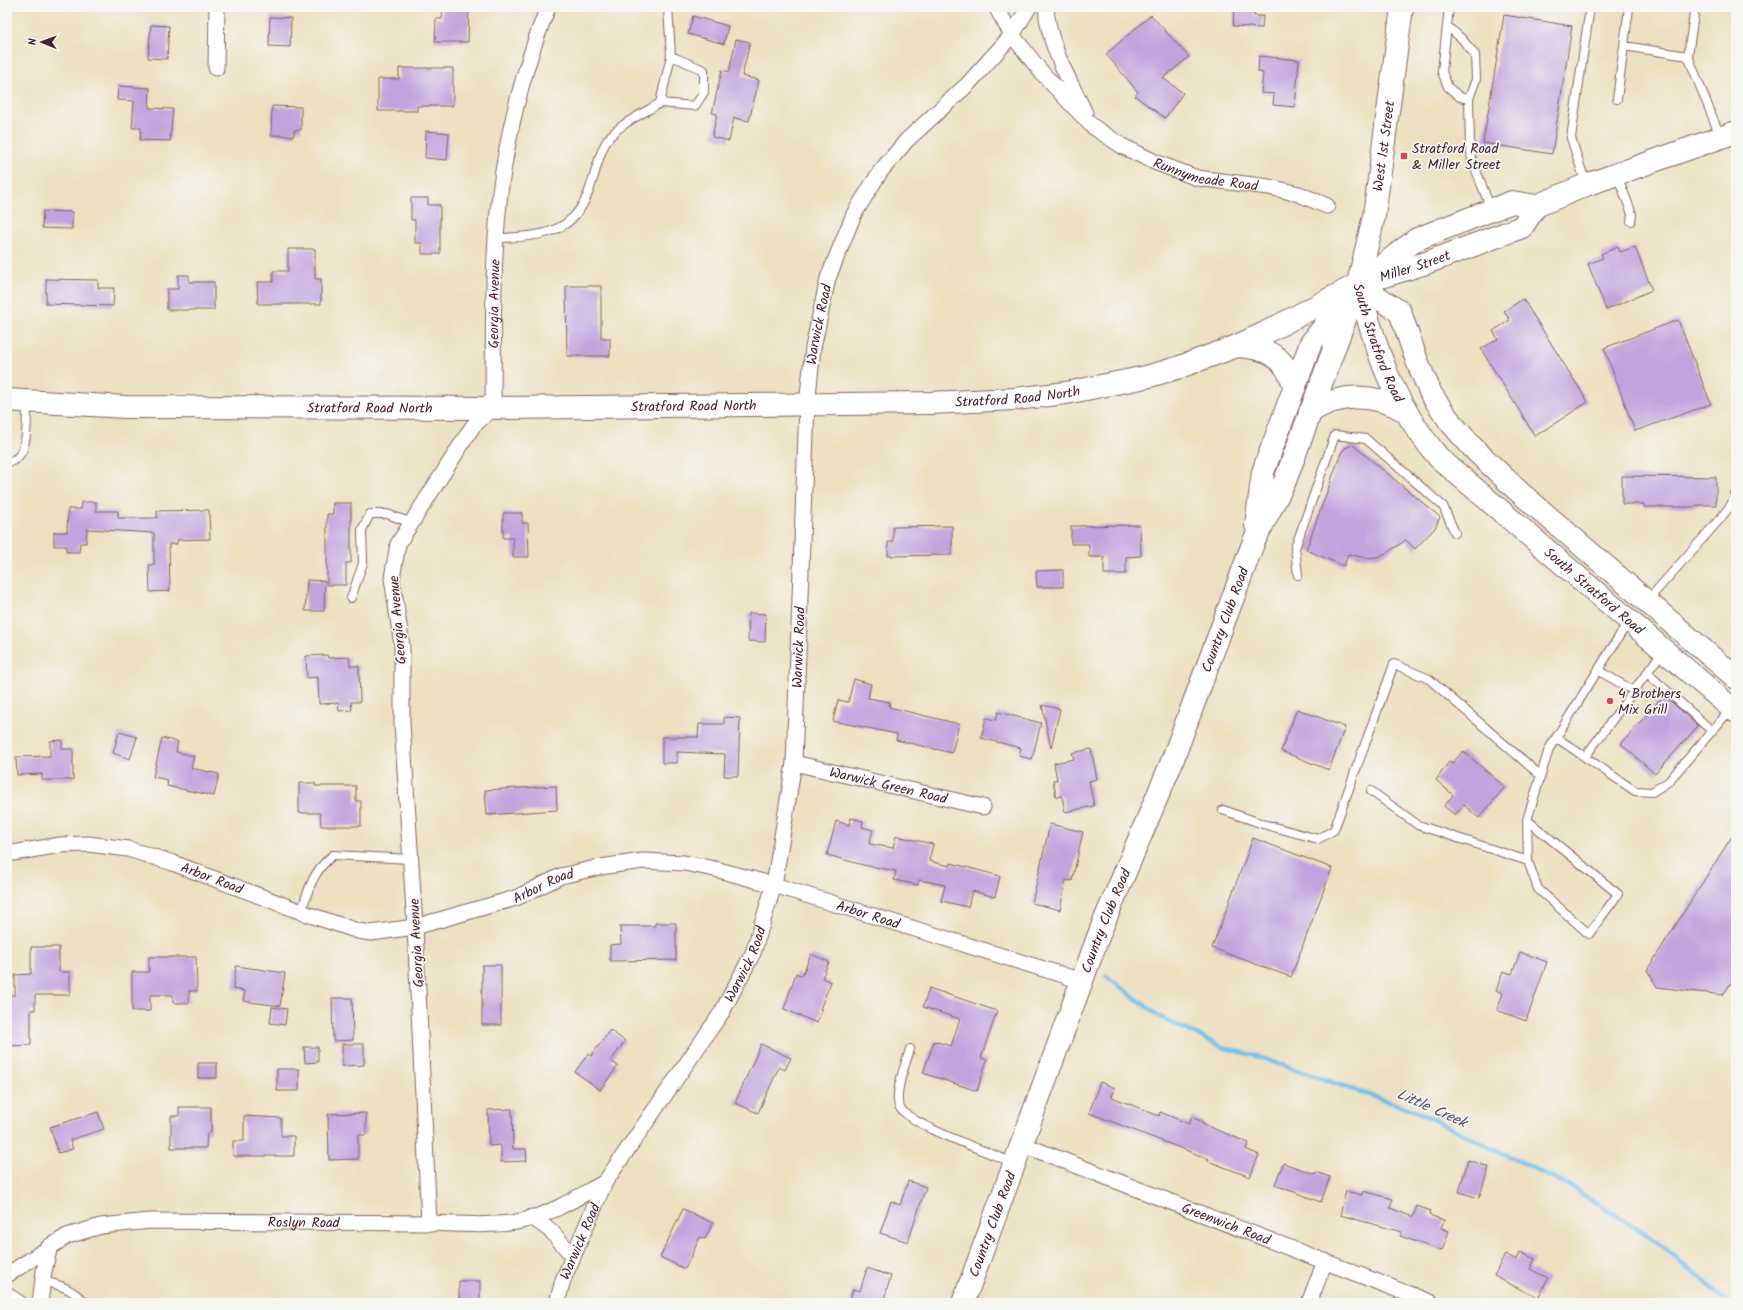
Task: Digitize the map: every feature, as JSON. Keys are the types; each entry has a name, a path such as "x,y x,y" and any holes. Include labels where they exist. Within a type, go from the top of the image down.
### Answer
{"main road":[{"name":"West 1st Street","path":"1358,284 1374,216 1402,7"},
{"path":"1536,206 1586,185 1728,134"},
{"name":"Miller Street","path":"1512,202 1536,206 1522,227 1426,263 1358,284 1417,239 1512,202"},
{"name":"Stratford Road North","path":"17,401 125,407 494,408 975,402 1050,396 1146,377 1177,368 1236,346 1263,334 1358,284"},
{"name":"Country Club Road","path":"1254,540 1263,472 1311,343 1358,284"},
{"name":"Country Club Road","path":"963,1303 1101,929 1171,764 1254,540 1285,480 1358,284"},
{"name":"South Stratford Road","path":"1358,284 1386,374 1403,410 1426,443 1453,472 1734,710"},
{"name":"South Stratford Road","path":"1358,284 1400,312 1416,361 1429,389 1461,437 1517,490 1736,678"},
{"path":"1236,346 1256,347 1278,357 1286,366 1295,387"},
{"path":"1310,412 1332,400 1371,398 1390,402 1403,410"},
{"path":"1628,621 1647,602"}],"street":[{"path":"216,68 217,7"},
{"name":"Georgia Avenue","path":"429,1223 415,927 402,723 402,646 392,578 398,544 473,426 494,408 495,265 503,172 517,101 537,35 548,7"},
{"name":"Runnymeade Road","path":"996,7 1012,35 1042,74 1092,126 1128,150 1156,163 1197,178 1269,188 1299,194 1327,206"},
{"name":"Warwick Road","path":"557,1303 563,1280 605,1182 722,1012 753,953 774,885 794,763 807,405 813,348 828,278 854,214 880,172 907,140 968,84 1012,35 1029,7"},
{"path":"1046,7 1047,23 1059,59 1092,126"},
{"name":"Warwick Green Road","path":"794,763 983,807"},
{"name":"Arbor Road","path":"7,854 60,845 108,845 128,849 173,863 358,932 371,934 415,927 516,898 561,876 600,866 643,861 684,863 774,885 1082,981"},
{"name":"Greenwich Road","path":"1018,1154 1325,1261 1432,1303"},
{"name":"Roslyn Road","path":"7,1275 67,1236 101,1226 150,1221 429,1223 473,1225 521,1222 560,1208 605,1182"},
{"path":"532,1217 552,1231 573,1256"},
{"path":"40,1303 42,1281 50,1246"},
{"path":"1309,1303 1325,1261"},
{"path":"7,1295 19,1303"}],"lane":[{"path":"660,103 672,56 668,7"},
{"path":"1449,7 1442,72 1448,87 1460,97 1469,99"},
{"path":"1586,185 1571,138 1590,7"},
{"path":"1617,99 1630,7"},
{"path":"1695,7 1688,56 1728,134"},
{"path":"1447,26 1462,39 1475,55 1476,79 1469,99 1472,160 1492,210"},
{"path":"1624,46 1688,56"},
{"path":"497,238 534,237 551,232 567,222 583,205 605,143 622,126 660,103 695,106 704,92 704,70 672,56"},
{"path":"1617,174 1632,214 1631,222"},
{"path":"7,462 19,457 23,449 17,401"},
{"path":"1298,575 1295,548 1334,434 1366,440 1443,506 1456,533"},
{"path":"1647,602 1720,519 1731,505 1736,493"},
{"path":"351,598 363,563 362,530 370,514 387,514 412,523"},
{"path":"1526,820 1618,894 1589,934 1538,889 1528,861 1526,820 1549,750 1628,621"},
{"path":"1585,757 1663,651"},
{"path":"1223,810 1263,824 1318,839 1334,830 1394,664 1428,679 1540,775"},
{"path":"1598,671 1634,691"},
{"path":"1647,673 1712,731"},
{"path":"1557,738 1635,791 1652,792 1668,782 1712,731 1734,710"},
{"path":"1371,791 1418,825 1528,861"},
{"path":"301,912 313,876 333,855 411,859"},
{"path":"910,1049 897,1095 899,1106 906,1115 925,1126 1018,1154"},
{"path":"42,1281 59,1285 74,1292 86,1303"}],"building":[{"path":"443,7 469,7 468,42 435,42 436,19 442,19"},
{"path":"1234,7 1255,8 1254,16 1263,16 1262,28 1233,26"},
{"path":"1151,15 1189,57 1163,78 1183,93 1165,118 1135,96 1138,92 1106,54"},
{"path":"1504,15 1572,26 1552,154 1483,143"},
{"path":"693,16 728,26 724,44 688,34"},
{"path":"270,17 291,18 290,47 269,46"},
{"path":"151,25 169,26 167,59 148,58"},
{"path":"736,39 750,42 742,76 759,80 749,121 734,118 729,141 712,137 717,114 712,113 722,70 729,72"},
{"path":"1259,56 1299,60 1295,107 1273,105 1274,94 1261,93 1263,73 1258,72"},
{"path":"399,68 453,68 453,106 417,106 417,111 378,111 378,79 399,79"},
{"path":"118,86 150,88 149,108 173,109 170,141 140,140 141,128 132,128 134,101 117,100"},
{"path":"272,106 301,107 301,130 294,130 294,136 271,135"},
{"path":"426,131 449,133 447,160 425,158"},
{"path":"411,198 428,198 428,205 440,205 440,254 422,254 422,243 415,243 415,220 411,220"},
{"path":"43,211 72,212 72,229 42,228"},
{"path":"1618,247 1620,252 1635,247 1652,290 1606,310 1588,264 1603,258 1601,254"},
{"path":"288,249 315,249 315,279 321,279 321,304 258,304 257,282 273,282 273,271 288,271"},
{"path":"178,275 189,275 189,282 214,282 214,310 167,310 167,289 178,289"},
{"path":"46,279 98,280 98,288 114,288 113,306 46,304"},
{"path":"566,286 601,286 601,338 610,338 610,356 567,356"},
{"path":"1523,299 1588,402 1535,436 1481,349 1498,339 1493,331 1510,320 1504,311"},
{"path":"1678,320 1711,404 1635,431 1604,348"},
{"path":"1353,445 1440,517 1435,528 1415,549 1406,540 1388,552 1377,557 1366,558 1348,554 1344,566 1306,550 1341,453 1345,448"},
{"path":"1622,476 1716,477 1716,505 1696,505 1696,507 1644,507 1644,504 1622,504"},
{"path":"81,502 96,502 96,511 118,511 118,518 157,518 157,511 209,510 210,539 177,540 177,544 169,544 170,591 150,592 149,565 154,565 154,533 87,529 86,543 80,543 79,552 66,552 66,546 54,546 54,532 67,532 68,509 81,509"},
{"path":"333,503 351,503 351,563 346,563 346,585 327,585 327,514 333,514"},
{"path":"503,513 522,513 522,523 528,523 529,557 513,557 513,538 503,538"},
{"path":"1140,525 1141,556 1126,557 1126,574 1104,574 1104,557 1089,557 1089,544 1071,544 1071,526"},
{"path":"952,526 952,555 888,556 888,542 893,542 893,527"},
{"path":"1063,570 1063,587 1037,587 1036,571"},
{"path":"307,580 325,581 324,611 305,611"},
{"path":"749,613 766,614 765,642 748,641"},
{"path":"327,655 328,658 349,657 350,666 359,666 360,702 351,702 352,710 339,711 338,703 319,704 318,677 307,678 306,656"},
{"path":"854,679 871,684 868,698 890,702 889,707 959,724 952,753 896,740 897,734 833,721 838,700 848,702"},
{"path":"1664,695 1698,726 1655,774 1621,744"},
{"path":"1042,705 1060,709 1051,748"},
{"path":"1297,709 1345,727 1329,770 1281,751"},
{"path":"998,712 1041,723 1032,759 1019,756 1021,748 981,738 986,718 996,720"},
{"path":"724,717 740,718 738,776 724,776 725,754 677,752 677,763 662,763 662,737 698,737 699,724 724,724"},
{"path":"119,732 137,737 130,759 113,753"},
{"path":"162,738 178,742 176,752 194,756 191,768 219,774 214,796 167,786 168,780 153,777"},
{"path":"62,740 62,749 73,749 73,780 42,780 42,774 17,775 16,757 50,756 50,741"},
{"path":"1091,749 1097,779 1089,781 1094,806 1065,812 1062,796 1056,797 1053,780 1057,780 1054,763 1074,759 1072,753"},
{"path":"1463,751 1505,787 1479,818 1464,805 1455,815 1444,806 1453,795 1436,780 1449,762 1452,764"},
{"path":"299,783 315,783 315,786 356,786 356,801 361,801 361,826 321,826 320,813 299,813"},
{"path":"556,786 557,810 487,815 485,790"},
{"path":"851,818 863,821 862,827 873,830 869,844 893,848 896,836 933,844 929,861 950,866 951,863 1000,876 995,897 972,891 968,907 941,901 945,885 919,880 918,885 894,880 896,871 863,865 827,855 836,821 849,825"},
{"path":"1050,824 1083,832 1072,881 1066,880 1060,910 1032,903"},
{"path":"1736,830 1736,975 1723,995 1657,987 1647,970"},
{"path":"1253,838 1332,868 1291,977 1212,948"},
{"path":"655,923 676,923 676,960 610,961 610,945 621,944 620,926 655,926"},
{"path":"31,947 59,947 59,972 70,972 70,995 35,995 35,1010 31,1010 31,1045 7,1046 7,995 15,995 15,975 31,974"},
{"path":"1520,952 1547,962 1526,1021 1497,1010 1503,993 1496,991 1503,971 1512,974"},
{"path":"811,954 829,962 822,978 831,982 820,1009 822,1010 817,1023 784,1009 796,973 802,976"},
{"path":"149,957 196,957 197,991 189,991 189,1003 173,1003 173,995 150,995 150,1011 132,1011 132,972 149,972"},
{"path":"482,965 501,965 501,1025 482,1025"},
{"path":"236,966 285,973 280,1006 243,1001 245,991 233,989"},
{"path":"929,988 997,1011 981,1058 987,1060 977,1091 923,1073 934,1041 951,1046 960,1019 923,1007"},
{"path":"332,998 352,998 353,1040 333,1041"},
{"path":"272,1007 287,1009 285,1025 270,1023"},
{"path":"610,1030 625,1041 611,1061 618,1066 600,1090 575,1072 588,1054 591,1056"},
{"path":"342,1044 364,1044 364,1065 342,1066"},
{"path":"761,1044 791,1058 785,1070 779,1067 758,1113 735,1103"},
{"path":"304,1047 318,1047 318,1062 305,1063"},
{"path":"198,1063 217,1063 217,1078 198,1078"},
{"path":"277,1069 299,1069 299,1091 277,1091"},
{"path":"1100,1082 1115,1088 1112,1097 1159,1116 1160,1112 1189,1124 1192,1117 1203,1122 1202,1124 1249,1143 1246,1149 1259,1155 1250,1177 1208,1161 1209,1159 1089,1113"},
{"path":"179,1107 211,1107 211,1132 207,1133 206,1148 171,1148 171,1116 179,1116"},
{"path":"512,1109 513,1149 526,1149 527,1161 501,1162 501,1145 489,1146 488,1110"},
{"path":"98,1112 104,1129 70,1140 73,1149 58,1153 50,1127"},
{"path":"366,1113 366,1135 358,1135 358,1159 329,1160 328,1114"},
{"path":"244,1116 281,1118 281,1136 294,1136 294,1156 233,1156 233,1141 244,1141"},
{"path":"1468,1160 1489,1167 1479,1198 1459,1192"},
{"path":"1283,1163 1315,1174 1316,1172 1330,1177 1321,1202 1275,1185"},
{"path":"908,1181 926,1187 908,1242 880,1233 891,1201 900,1205"},
{"path":"1346,1191 1362,1195 1363,1191 1393,1199 1390,1208 1413,1217 1417,1206 1431,1211 1429,1215 1444,1220 1441,1228 1449,1231 1442,1251 1400,1236 1402,1232 1340,1215"},
{"path":"683,1209 713,1223 705,1239 700,1237 685,1269 660,1257"},
{"path":"1520,1252 1535,1259 1530,1269 1548,1278 1538,1298 1494,1276 1505,1254 1517,1260"},
{"path":"867,1268 891,1276 884,1299 889,1301 888,1303 849,1303 853,1289 860,1291"},
{"path":"459,1281 480,1281 480,1303 459,1303"}],"waterway":[{"name":"Little Creek","path":"1106,976 1162,1018 1222,1047 1256,1056 1416,1111 1568,1185 1659,1243 1728,1303"}],"place":[{"name":"Stratford Road & Miller Street","path":"1404,156"},
{"name":"4 Brothers Mix Grill","path":"1610,701"}]}
